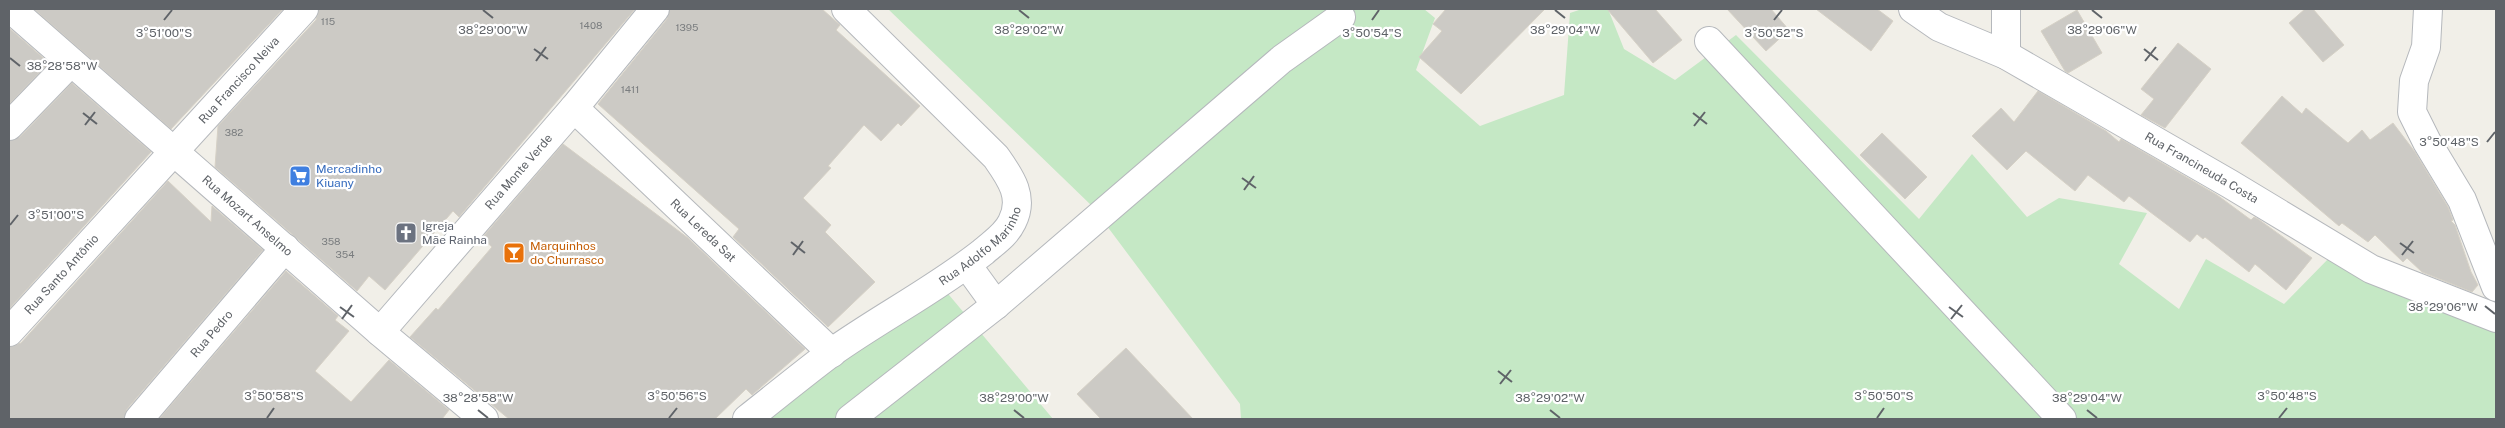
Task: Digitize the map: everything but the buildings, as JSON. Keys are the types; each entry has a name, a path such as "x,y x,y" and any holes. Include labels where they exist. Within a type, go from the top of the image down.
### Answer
{"street":[{"name":"Rua Mozart Anselmo","path":"12,9 380,332 484,419"},
{"name":"Rua Francisco Neiva","path":"173,150 304,9"},
{"name":"Rua Monte Verde","path":"380,332 574,108 655,9"},
{"name":"Rua Adolfo Marinho","path":"748,419 832,353 967,264 1002,236 1012,223 1016,210 1016,190 1010,177 975,135 846,9"},
{"name":"Rua Francineuda Costa","path":"1913,9 1939,28 2006,55 2371,268 2496,318"},
{"path":"2006,9 2006,55"},
{"path":"2428,9 2426,47 2414,81 2412,112 2427,142 2462,200 2496,287"},
{"path":"850,419 996,306 1282,59 1342,17"},
{"path":"1709,41 2062,419"},
{"path":"9,126 71,62"},
{"name":"Rua Lereda Sat","path":"574,108 832,353"},
{"name":"Rua Santo Antônio","path":"9,332 173,150"},
{"name":"Rua Pedro","path":"139,419 285,248"},
{"path":"967,264 996,306"}],"green space":[{"path":"888,9 1424,9 1435,18 1416,70 1480,126 1564,95 1570,13 1582,9 1608,9 1624,49 1675,80 1736,35 1919,219 1972,154 2027,217 2059,198 2147,213 2119,264 2179,309 2206,259 2284,304 2331,256 2496,330 2496,419 1241,419 1240,404 1092,206"},
{"path":"939,283 1053,419 768,419"}],"place":[{"name":"Mercadinho Kiuany","path":"300,176"},
{"name":"Igreja Mãe Rainha","path":"406,233"},
{"name":"Marquinhos do Churrasco","path":"514,253"}]}
